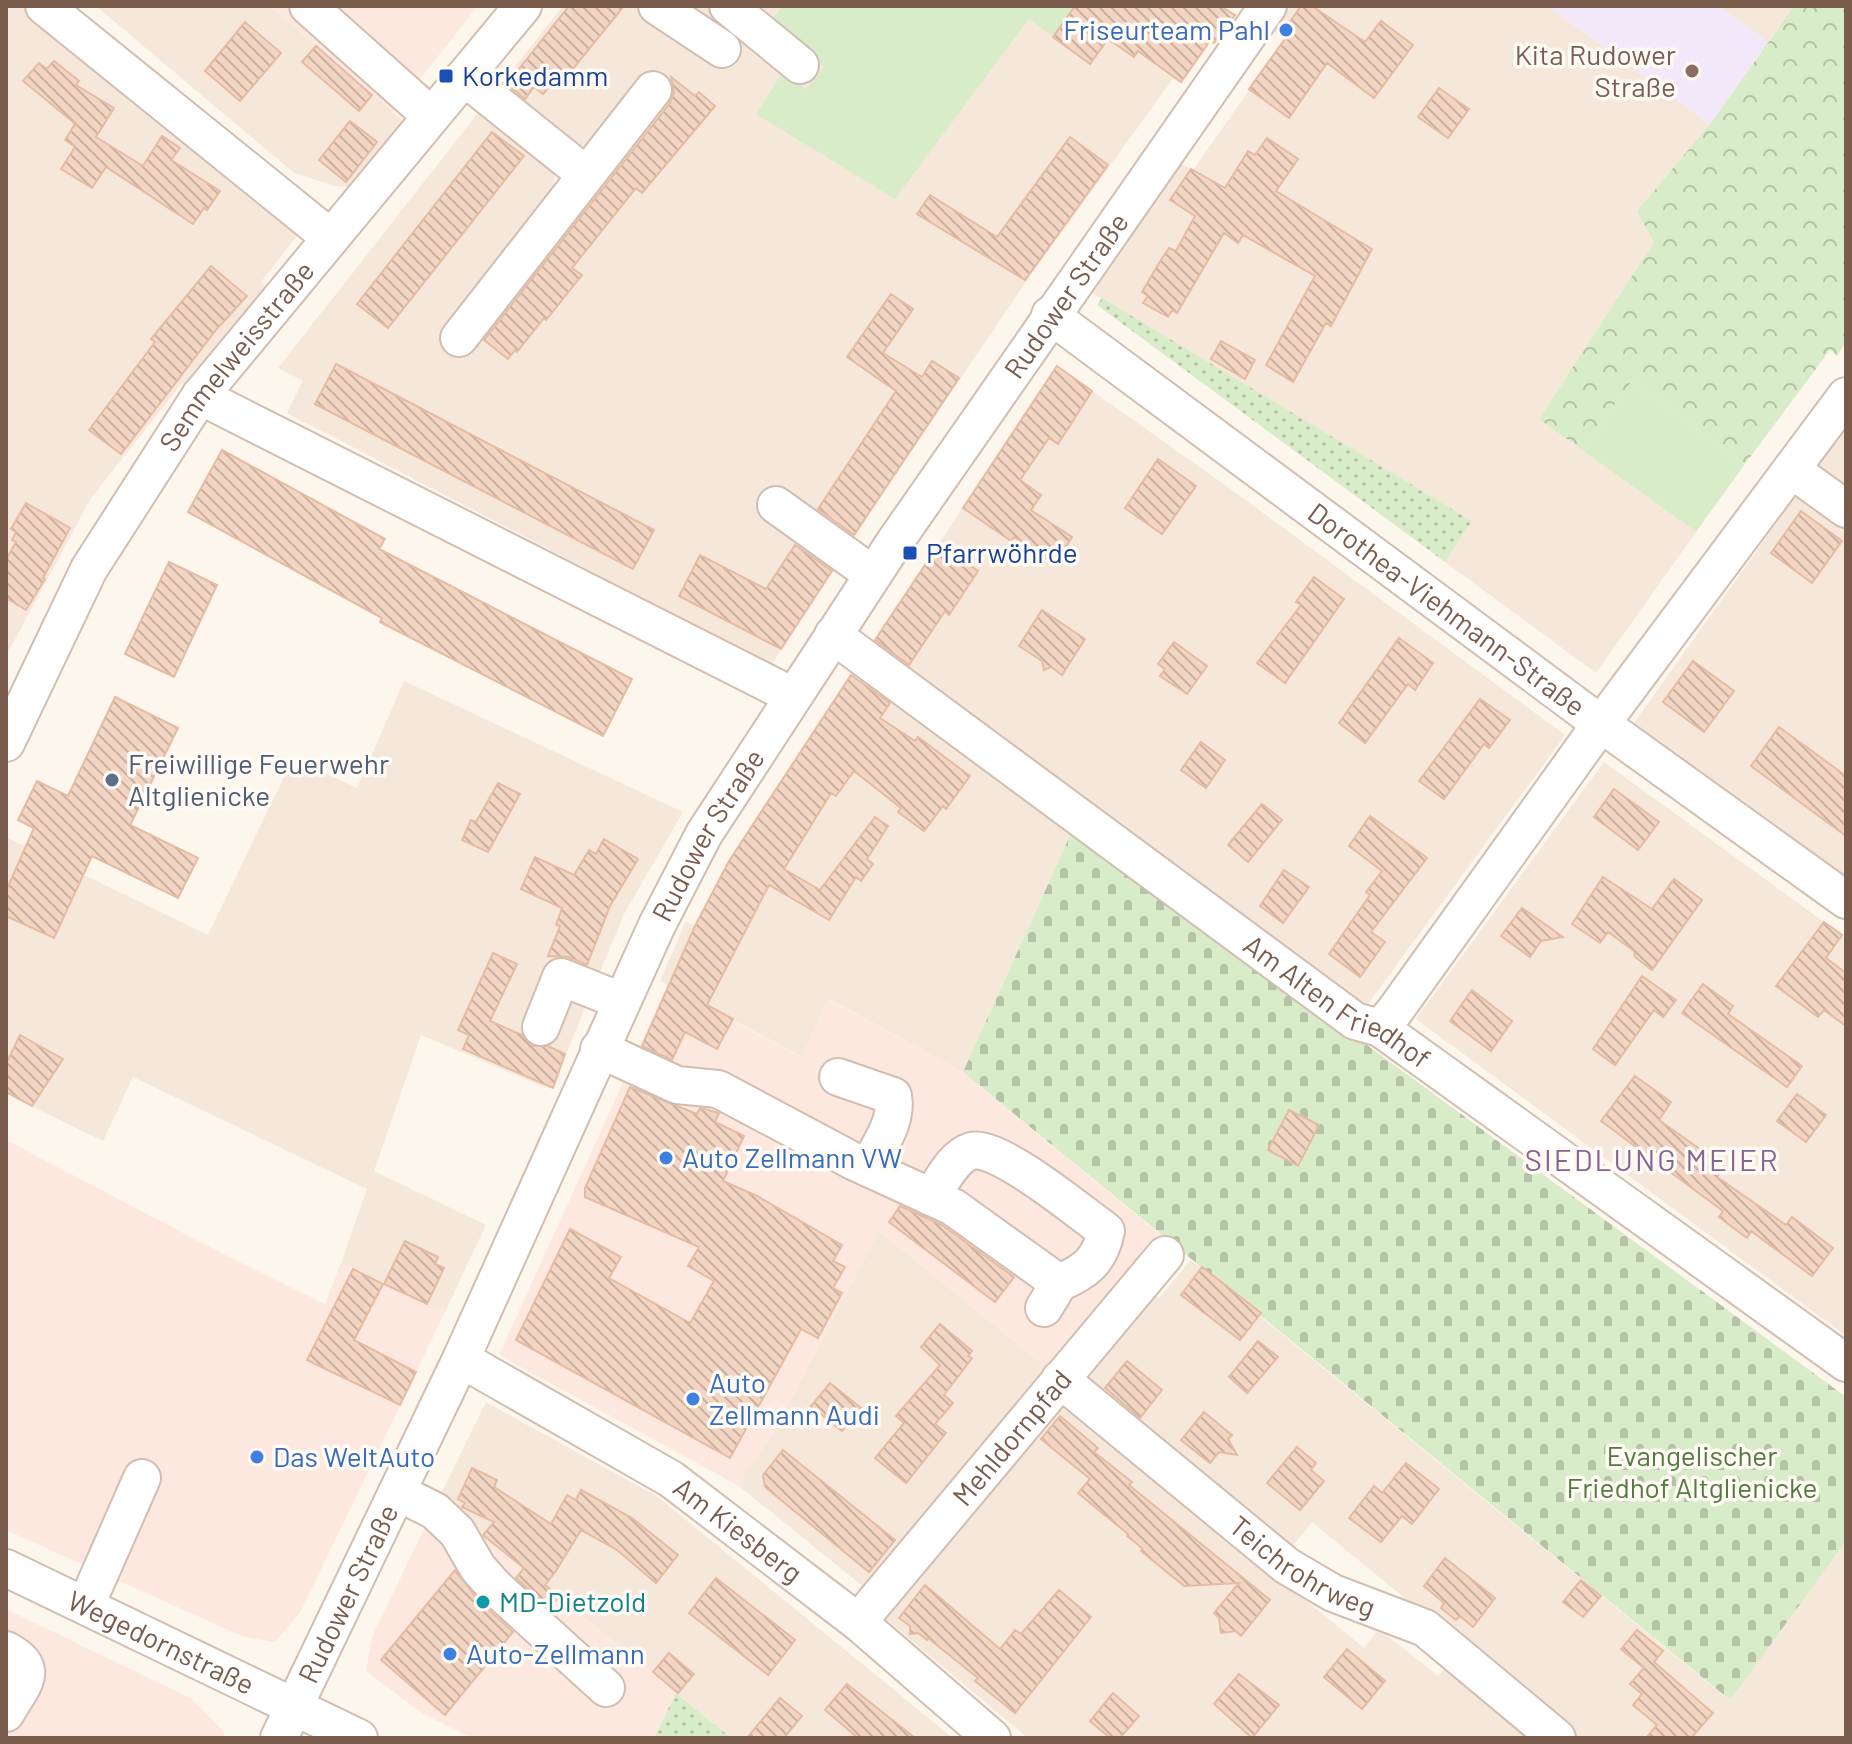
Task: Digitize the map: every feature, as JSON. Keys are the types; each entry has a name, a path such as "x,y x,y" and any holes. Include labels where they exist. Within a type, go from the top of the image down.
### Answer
{"street":[{"path":"44,6 331,238"},
{"path":"308,6 430,115"},
{"name":"Semmelweisstraße","path":"6,743 89,569 200,396 523,6"},
{"path":"657,6 722,49"},
{"path":"728,6 800,65"},
{"name":"Rudower Straße","path":"279,1738 461,1359 621,1001 704,834 872,574 1268,6"},
{"path":"464,77 585,174"},
{"path":"459,338 653,90"},
{"name":"Dorothea-Viehmann-Straße","path":"1050,315 1601,724 1846,900"},
{"path":"200,396 793,696"},
{"path":"1380,1028 1601,724 1846,396"},
{"path":"1792,470 1846,509"},
{"path":"776,505 872,574"},
{"name":"Am Alten Friedhof","path":"833,635 1355,1021 1380,1028 1846,1363"},
{"path":"541,1027 561,977 621,1001"},
{"path":"599,1049 677,1085 718,1089 868,1168 931,1197 953,1207 1052,1296 1083,1273 1103,1247 1106,1231 1014,1165 992,1153 974,1150 958,1157 931,1197"},
{"path":"838,1077 893,1096 896,1109 893,1118 868,1168"},
{"name":"Mehldornpfad","path":"858,1622 1165,1255"},
{"name":"Am Kiesberg","path":"461,1359 671,1479 858,1622 992,1738"},
{"name":"Teichrohrweg","path":"1060,1379 1287,1566 1333,1593 1425,1628 1557,1738"},
{"path":"86,1605 142,1478"},
{"path":"397,1492 435,1511 457,1532 478,1568 495,1587 606,1688"},
{"name":"Wegedornstraße","path":"6,1568 359,1738"},
{"path":"6,1650 22,1658 27,1666 27,1675 6,1713"}],"shaded area":[{"path":"6,6 21,6 300,232 261,282 267,287 187,386 182,383 91,498 6,656"},
{"path":"96,6 270,6 409,126 356,187 335,186 294,173"},
{"path":"270,6 478,6 393,113"},
{"path":"563,6 1227,6 1226,9 1235,15 1214,43 1203,37 1026,282 771,665 287,413 303,381 278,368 482,108 552,163 556,194 440,342 456,353 596,144 564,147 495,92"},
{"path":"1290,6 1547,6 1710,124 1637,211 1654,242 1539,419 1696,532 1596,673 1445,562 1472,521 1092,293 1181,164 1193,170 1285,39 1274,31"},
{"name":"Kita Rudower Straße","path":"1547,6 1719,6 1768,42 1710,124"},
{"path":"1719,6 1794,6 1768,42"},
{"path":"1057,366 1225,485 1565,735 1365,1008 1084,802 1086,799 872,644"},
{"path":"1846,427 1846,492 1815,470"},
{"path":"1797,494 1846,530 1846,888 1629,730"},
{"path":"854,670 1073,829 963,1072 829,999 802,1057 660,981 686,921 695,926 729,861"},
{"path":"404,681 683,812 624,914 552,1088 421,1035 374,1171 486,1225 445,1312 341,1263 367,1189 133,1077 103,1141 6,1094 6,837 208,935 293,758 357,788"},
{"path":"1604,762 1846,938 1846,1336 1416,1019"},
{"path":"667,986 801,1057 828,999 963,1072 1162,1236 1052,1372 879,1231 771,1437 739,1486 499,1355"},
{"path":"6,1140 325,1304 341,1263 445,1312 301,1611 275,1642 244,1637 6,1530"},
{"path":"879,1231 1052,1372 870,1592 739,1486 771,1437"},
{"path":"1191,1260 1729,1700 1846,1541 1846,1738 1575,1738 1312,1522 1286,1554 1076,1381 1149,1291 1159,1298"},
{"path":"1060,1399 1364,1648 1379,1629 1438,1676 1449,1663 1540,1738 1028,1738 882,1616"},
{"path":"486,1402 658,1497 953,1738 731,1738 439,1498"},
{"path":"439,1498 676,1693 654,1738 473,1738 423,1714 366,1671 372,1637"},
{"path":"6,1609 192,1699 223,1731 225,1738 6,1738"}],"green space":[{"path":"783,6 1075,6 1053,37 1029,19 895,199 756,114 782,73 806,89 824,67 767,25"},
{"path":"1794,6 1846,6 1846,342 1837,356 1830,350 1745,464 1632,381 1582,450 1539,419 1654,242 1637,211 1710,124"},
{"path":"1102,298 1472,521 1445,562 1097,305"},
{"path":"1632,381 1745,464 1696,532 1582,450"},
{"name":"Evangelischer Friedhof Altglienicke","path":"1073,829 1846,1397 1846,1541 1730,1700 963,1072"},
{"path":"676,1693 731,1738 654,1738"}],"building":[{"path":"569,6 624,6 564,80 558,76 543,94 534,87 525,99 507,84"},
{"path":"1075,6 1220,6 1235,15 1214,43 1210,41 1181,82 1138,51 1134,57 1108,39 1090,64 1053,37"},
{"path":"1301,6 1312,6 1365,42 1381,21 1413,45 1374,98 1327,63 1289,118 1249,89 1287,36 1283,32"},
{"path":"245,22 281,53 240,101 205,71"},
{"path":"316,46 372,95 359,111 302,62"},
{"path":"54,61 79,81 76,85 114,108 96,137 143,166 162,136 180,148 171,160 220,191 193,224 106,167 92,188 61,169 75,147 65,140 75,124 78,126 23,81 39,63 47,69"},
{"path":"671,77 695,96 699,92 715,106 642,193 636,188 572,268 582,275 546,320 544,318 508,359 484,340 670,103 674,92"},
{"path":"1439,88 1469,109 1448,138 1418,117"},
{"path":"350,121 377,142 346,182 319,160"},
{"path":"492,132 524,156 388,328 357,304"},
{"path":"1070,137 1108,165 1025,280 917,214 930,195 997,237"},
{"path":"1267,138 1298,159 1276,191 1372,249 1331,326 1326,323 1293,382 1266,365 1315,276 1243,235 1238,243 1224,233 1177,313 1172,310 1168,317 1143,303 1148,296 1142,292 1159,263 1169,248 1176,251 1195,216 1170,200 1191,169 1225,188 1248,151 1255,155"},
{"path":"211,266 247,296 216,330 121,454 89,430 155,342 151,339"},
{"path":"891,294 913,309 883,353 922,377 932,361 959,378 854,535 818,509 896,391 847,357"},
{"path":"1221,341 1255,360 1245,379 1211,359"},
{"path":"336,364 654,530 633,569 315,404"},
{"path":"1057,366 1092,391 1058,444 1049,438 1020,480 1041,495 1031,510 1072,537 1054,564 1014,537 1011,541 963,508"},
{"path":"222,450 385,539 379,549 632,679 603,736 380,622 382,618 188,512"},
{"path":"1158,459 1196,486 1162,534 1125,508"},
{"path":"26,503 70,528 26,610 6,598 6,560 16,542 12,540 16,532 11,529"},
{"path":"1801,511 1842,541 1812,583 1771,553"},
{"path":"939,544 978,571 949,615 945,611 909,665 875,640"},
{"path":"795,545 832,571 781,649 679,596 700,555 766,589"},
{"path":"169,562 217,585 174,677 125,654"},
{"path":"1314,577 1344,599 1285,683 1257,663 1301,605 1296,602"},
{"path":"1042,610 1085,639 1062,675 1051,667 1044,670 1042,661 1019,646"},
{"path":"1399,638 1433,663 1415,690 1408,684 1365,743 1339,723"},
{"path":"1174,642 1207,666 1187,694 1160,676 1165,669 1158,664"},
{"path":"1693,661 1734,691 1704,732 1663,702"},
{"path":"851,675 890,703 880,718 915,741 918,737 970,776 946,809 943,806 924,831 898,812 901,808 854,771 836,796 831,793 784,869 820,890 875,817 888,826 867,859 873,864 861,881 856,877 829,920 769,885 707,1005 733,1019 717,1049 685,1032 672,1060 642,1046 695,926 729,861"},
{"path":"115,697 178,728 130,825 198,858 178,898 92,856 54,938 6,916 6,891 34,828 18,820 37,781 68,796"},
{"path":"1480,699 1510,720 1489,748 1484,744 1444,799 1419,781"},
{"path":"1779,727 1846,776 1846,836 1751,766"},
{"path":"1201,742 1225,760 1206,788 1181,770"},
{"path":"498,783 520,794 488,852 462,840 471,820 476,822"},
{"path":"1614,789 1659,822 1638,850 1594,817"},
{"path":"1262,804 1282,820 1248,862 1228,845"},
{"path":"1370,816 1427,858 1371,932 1385,942 1360,977 1329,954 1370,895 1366,892 1382,871 1349,846"},
{"path":"604,839 638,859 610,906 587,965 568,957 548,956 560,926 556,925 562,908 521,889 535,857 574,875 589,850 596,854"},
{"path":"1284,870 1309,887 1283,923 1260,906"},
{"path":"1603,877 1652,909 1674,879 1702,900 1652,970 1635,957 1634,951 1608,932 1600,943 1572,924"},
{"path":"1522,908 1563,937 1541,941 1530,957 1501,936"},
{"path":"1824,922 1842,935 1826,958 1846,973 1846,1026 1824,1010 1818,1017 1776,986"},
{"path":"493,953 517,964 490,1021 522,1035 533,1046 548,1046 565,1054 553,1088 463,1049 469,1035 458,1030"},
{"path":"1642,976 1676,1000 1663,1017 1654,1010 1615,1065 1593,1049"},
{"path":"1703,984 1733,1006 1728,1014 1802,1066 1787,1087 1682,1013"},
{"path":"1472,990 1512,1021 1491,1051 1450,1021"},
{"path":"20,1035 63,1059 32,1106 6,1092 6,1064"},
{"path":"1635,1076 1671,1102 1659,1120 1725,1167 1717,1177 1786,1225 1792,1217 1833,1248 1812,1276 1751,1231 1747,1238 1719,1217 1723,1211 1601,1121"},
{"path":"630,1087 697,1114 700,1108 719,1113 715,1122 744,1136 723,1181 757,1196 842,1245 833,1261 845,1267 833,1288 842,1293 818,1338 801,1329 730,1458 516,1340 570,1229 621,1257 609,1278 690,1323 714,1281 688,1266 699,1247 585,1197 585,1188"},
{"path":"1797,1094 1826,1115 1806,1142 1777,1121"},
{"path":"1289,1110 1319,1125 1298,1166 1268,1150"},
{"path":"900,1206 942,1225 1014,1277 995,1302 889,1222"},
{"path":"405,1241 438,1257 435,1264 444,1268 427,1304 384,1284"},
{"path":"1202,1267 1261,1313 1240,1340 1181,1295"},
{"path":"353,1269 383,1284 354,1340 416,1372 400,1405 307,1360"},
{"path":"940,1324 972,1351 968,1356 972,1358 944,1395 953,1403 935,1424 946,1433 906,1483 875,1458 904,1423 896,1416 940,1365 921,1347"},
{"path":"1258,1341 1278,1357 1247,1393 1229,1377"},
{"path":"1127,1361 1162,1390 1140,1418 1105,1388"},
{"path":"830,1383 861,1408 842,1431 811,1406"},
{"path":"1204,1412 1232,1435 1228,1439 1237,1455 1219,1452 1210,1463 1181,1440"},
{"path":"1060,1416 1098,1448 1094,1452 1132,1482 1129,1485 1270,1600 1241,1636 1236,1631 1221,1633 1219,1618 1214,1613 1239,1583 1184,1586 1078,1493 1090,1479 1041,1439"},
{"path":"1297,1447 1316,1463 1311,1470 1324,1481 1300,1510 1267,1483"},
{"path":"783,1450 895,1540 869,1572 765,1487 763,1475"},
{"path":"1406,1463 1439,1489 1412,1524 1402,1516 1381,1542 1349,1518 1374,1486 1382,1493"},
{"path":"472,1468 497,1480 494,1487 551,1524 567,1495 576,1500 581,1490 632,1518 678,1555 656,1583 617,1550 581,1530 545,1585 559,1597 549,1608 516,1578 524,1568 483,1535 494,1522 462,1507 465,1503 458,1499"},
{"path":"1445,1558 1495,1598 1473,1627 1460,1616 1456,1620 1441,1608 1444,1603 1424,1586"},
{"path":"455,1570 479,1601 513,1632 445,1715 381,1660"},
{"path":"716,1578 795,1640 768,1675 689,1613"},
{"path":"1581,1580 1601,1596 1583,1617 1563,1602"},
{"path":"925,1585 1000,1649 1015,1630 1021,1634 1059,1590 1091,1617 1015,1713 928,1638 918,1633 910,1634 910,1626 899,1618"},
{"path":"1637,1630 1663,1651 1654,1662 1713,1713 1691,1738 1646,1738 1657,1725 1633,1705 1642,1694 1630,1684 1644,1668 1621,1649"},
{"path":"1347,1649 1385,1681 1362,1709 1324,1677"},
{"path":"669,1653 694,1674 678,1693 653,1672"},
{"path":"1239,1674 1279,1705 1252,1738 1214,1704"},
{"path":"847,1684 915,1738 858,1738 825,1710"},
{"path":"1113,1693 1139,1716 1120,1738 1110,1738 1090,1721"},
{"path":"780,1698 802,1716 784,1738 747,1738"}],"place":[{"name":"Friseurteam Pahl","path":"1286,30"},
{"name":"Kita Rudower Straße","path":"1692,71"},
{"name":"Korkedamm","path":"446,76"},
{"name":"Pfarrwöhrde","path":"910,553"},
{"name":"Freiwillige Feuerwehr Altglienicke","path":"112,780"},
{"name":"Auto Zellmann VW","path":"666,1158"},
{"name":"Auto Zellmann Audi","path":"693,1399"},
{"name":"Das WeltAuto","path":"257,1457"},
{"name":"MD-Dietzold","path":"483,1602"},
{"name":"Auto-Zellmann","path":"450,1654"}],"district":[{"name":"SIEDLUNG MEIER","path":"1652,1161"}]}
